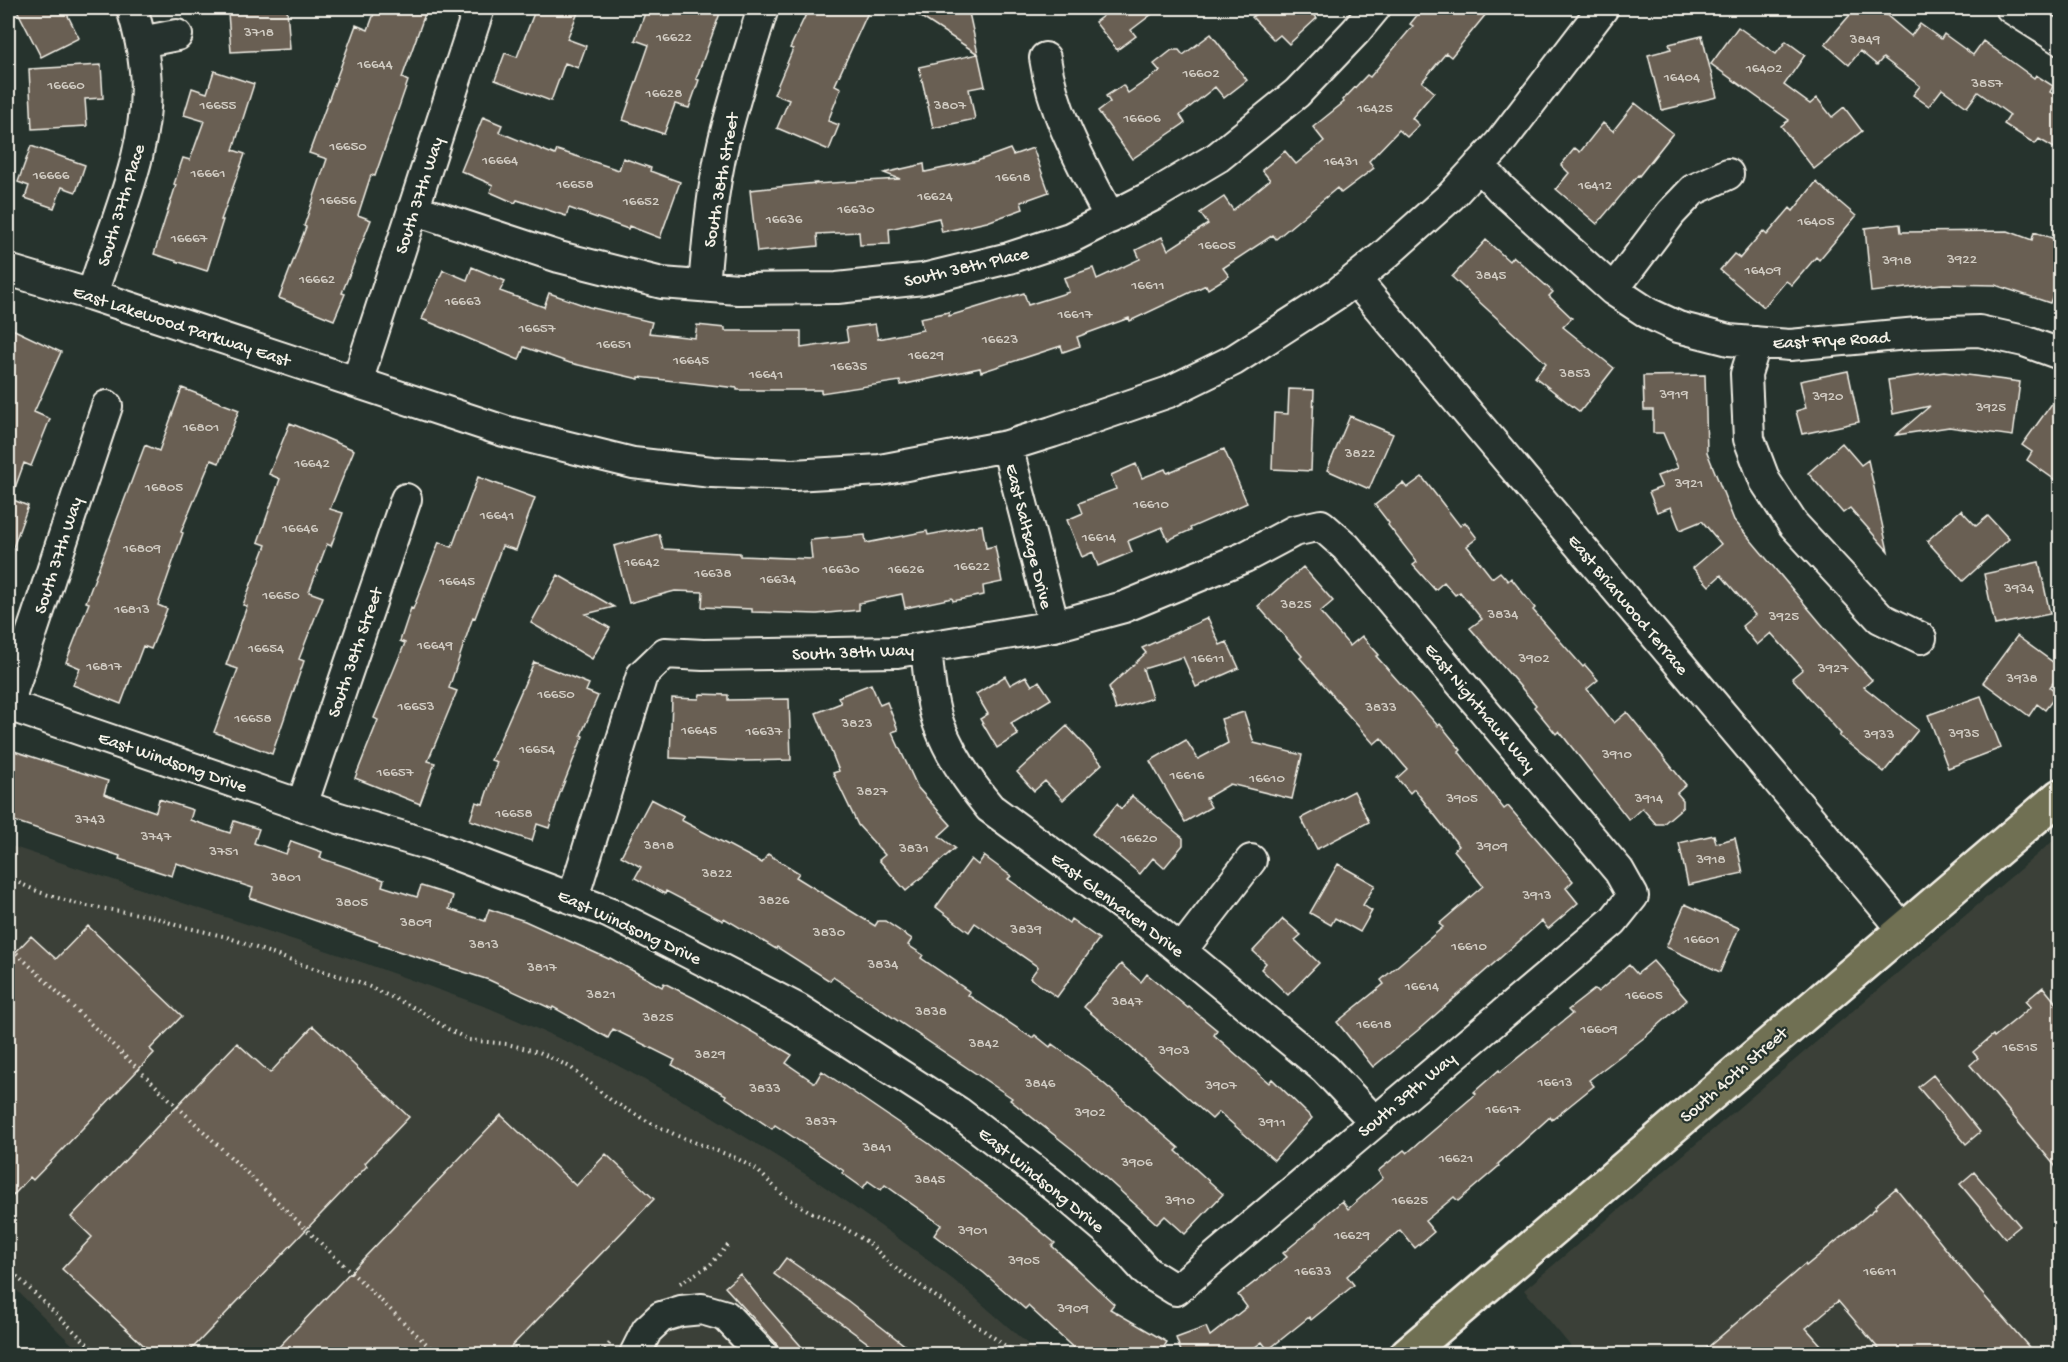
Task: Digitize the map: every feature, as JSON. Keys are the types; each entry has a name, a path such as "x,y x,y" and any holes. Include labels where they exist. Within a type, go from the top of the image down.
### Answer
{"main road":[{"name":"South 40th Street","path":"1407,1354 1903,928 2061,796"}],"street":[{"path":"132,8 141,42 177,35"},
{"name":"South 37th Way","path":"357,382 479,8"},
{"name":"South 38th Street","path":"704,285 706,256 723,146 737,92 764,8"},
{"name":"South 38th Place","path":"413,210 570,260 662,283 738,289 837,288 923,279 1009,258 1070,238 1154,195 1218,157 1297,93 1375,8"},
{"name":"East Lakewood Parkway East","path":"8,270 92,295 504,431 633,463 712,472 793,475 880,470 1007,446 1169,392 1234,360 1329,299 1451,196 1499,144 1603,8"},
{"path":"2011,8 2057,29"},
{"name":"South 37th Place","path":"92,295 136,162 146,99 141,42"},
{"path":"1046,58 1049,82 1059,112 1110,218"},
{"name":"East Frye Road","path":"1479,165 1501,189 1613,290 1648,313 1678,327 1729,340 1790,345 1918,333 1979,331 2024,340 2061,354"},
{"path":"1613,290 1671,213 1693,190 1728,174"},
{"name":"East Briarwood Terrace","path":"1355,279 1903,928"},
{"path":"1756,342 1746,374 1749,439 1765,481 1793,524 1880,618 1921,638"},
{"name":"South 37th Way","path":"8,705 106,406"},
{"name":"East Saltsage Drive","path":"1007,446 1054,626"},
{"name":"South 38th Street","path":"302,805 406,499"},
{"name":"South 38th Way","path":"573,898 642,675 665,653 703,655 861,654 926,648 1054,626 1124,607 1245,558 1294,531 1321,525"},
{"name":"East Nighthawk Way","path":"1321,525 1346,547 1612,862 1633,896"},
{"name":"East Glenhaven Drive","path":"926,648 930,684 939,724 970,783 990,808 1181,951 1325,1069 1374,1121"},
{"name":"East Windsong Drive","path":"8,705 302,805 430,844 608,912 798,1009 868,1052 958,1112 1051,1183 1116,1238 1146,1272 1176,1290"},
{"path":"1181,951 1251,860"},
{"name":"South 39th Way","path":"1176,1290 1612,921 1633,896"},
{"path":"635,1354 647,1330 661,1317 681,1311 702,1309 726,1316 762,1354"}],"path":[{"path":"8,878 39,892 81,905 151,916 176,925 227,937 297,963 359,982 417,1009 470,1040 507,1044 539,1052 570,1067 612,1101 649,1122 678,1136 736,1158 757,1170 783,1195 869,1243 891,1265 1017,1354"},
{"path":"8,945 437,1354"},
{"path":"8,1268 98,1354"}],"shaded area":[{"path":"2060,835 2060,1354 1577,1354 1524,1290"},
{"path":"8,845 367,964 489,1008 600,1056 713,1117 818,1182 916,1251 965,1289 1039,1354 82,1354 8,1282"}],"building":[{"path":"16,8 64,8 79,38 41,57"},
{"path":"240,8 287,8 290,49 231,52 228,13 240,12"},
{"path":"376,8 427,8 402,78 408,81 375,176 371,175 358,215 371,220 342,293 345,294 334,320 279,298 306,227 304,226 327,159 309,153 356,25 368,30"},
{"path":"536,8 580,8 567,39 586,46 578,68 565,63 551,101 495,80 505,53 517,57"},
{"path":"647,8 722,8 696,79 699,80 689,108 675,104 664,134 623,120 649,45 635,40"},
{"path":"809,8 870,8 835,85 841,88 828,121 839,125 829,150 777,128 789,100 774,94 793,49 790,48"},
{"path":"907,8 968,8 985,86 969,89 975,119 933,128 919,67 978,54"},
{"path":"1096,8 1160,8 1131,30 1136,36 1117,50 1095,22 1103,16"},
{"path":"1263,8 1308,8 1317,18 1289,44 1280,35 1274,40 1252,17"},
{"path":"1423,8 1491,8 1451,57 1446,53 1422,82 1434,92 1412,118 1419,125 1407,137 1399,130 1369,161 1374,168 1341,193 1337,188 1276,239 1273,235 1223,268 1229,276 1208,289 1206,285 1130,321 1129,318 1077,337 1080,346 1063,352 1061,346 981,372 980,368 901,385 900,381 821,393 821,390 737,390 737,388 639,377 639,379 570,363 524,347 519,360 422,319 443,270 467,280 472,267 505,281 500,291 544,307 549,293 589,307 652,322 649,333 695,338 697,325 725,328 725,331 801,331 801,348 848,341 846,328 875,324 878,339 923,330 920,318 949,312 949,316 1024,293 1028,305 1069,292 1064,278 1093,268 1097,279 1140,259 1136,250 1162,237 1168,250 1208,224 1200,213 1224,197 1233,210 1270,180 1262,170 1285,151 1296,164 1324,141 1313,127 1344,102 1343,100 1367,75 1370,77 1413,26 1410,24"},
{"path":"1856,8 1878,8 1911,36 1920,24 1941,39 1944,34 1973,55 1983,41 2034,78 2036,75 2053,86 2050,92 2061,99 2061,152 2039,139 2035,144 2004,124 2010,115 1978,92 1967,107 1942,89 1929,106 1913,95 1920,86 1883,58 1877,65 1860,51 1849,65 1825,44"},
{"path":"1738,27 1776,54 1786,41 1805,55 1784,85 1810,104 1817,98 1832,117 1844,107 1862,131 1814,169 1781,126 1789,120 1711,64"},
{"path":"1211,34 1247,80 1224,98 1215,87 1180,115 1185,123 1132,159 1098,111 1110,102 1106,96 1123,85 1128,93 1160,71 1154,64 1172,50 1179,50 1183,55"},
{"path":"1702,36 1717,97 1662,110 1648,55 1671,49 1669,44"},
{"path":"101,65 103,98 85,99 87,126 32,129 29,69"},
{"path":"214,71 254,84 233,150 245,154 221,220 223,220 207,271 154,254 183,158 190,160 204,121 184,115 192,88 207,93"},
{"path":"1635,103 1673,133 1597,224 1556,189 1569,173 1561,165 1575,148 1580,152 1603,123 1613,131"},
{"path":"483,117 502,125 499,132 555,155 557,150 619,170 623,158 680,182 660,238 569,208 566,216 517,200 515,203 490,192 493,185 461,171"},
{"path":"31,146 85,165 76,192 62,187 54,208 25,198 29,186 18,182"},
{"path":"1033,148 1049,192 1021,202 1023,209 987,222 942,232 939,218 889,229 890,244 860,245 859,232 817,234 818,246 757,252 750,190 816,183 900,179 884,173 924,164 925,172 977,161 1010,149 1013,155"},
{"path":"1816,182 1856,216 1819,260 1816,257 1792,285 1786,281 1764,307 1720,270 1734,254 1740,258 1763,231 1767,235 1790,208 1793,211"},
{"path":"1900,224 1901,232 2008,231 2032,240 2034,232 2061,241 2061,273 2050,303 1995,285 1942,284 1871,292 1865,228"},
{"path":"1486,240 1509,261 1513,256 1553,292 1549,296 1572,318 1563,327 1614,368 1580,412 1535,377 1546,363 1452,277"},
{"path":"8,327 61,352 34,412 50,419 31,466 24,463 11,499 28,506 10,556 8,555"},
{"path":"1848,371 1859,422 1802,434 1796,411 1806,408 1800,381"},
{"path":"1944,372 2020,382 2013,436 1949,427 1896,435 1930,406 1893,414 1888,380"},
{"path":"1705,375 1707,452 1734,520 1829,633 1872,680 1864,687 1918,730 1884,772 1839,736 1841,734 1792,678 1803,669 1771,633 1757,645 1742,626 1755,615 1721,575 1709,586 1693,568 1721,544 1702,521 1680,530 1671,507 1657,512 1649,492 1662,487 1657,476 1678,468 1663,433 1653,433 1653,410 1644,410 1643,376"},
{"path":"182,388 239,410 219,463 211,460 181,532 183,533 158,605 167,609 151,649 143,646 121,704 73,685 80,668 66,662 145,445 159,451"},
{"path":"1289,389 1314,390 1311,471 1272,469 1274,413 1288,414"},
{"path":"2061,391 2061,484 2027,460 2032,452 2022,445"},
{"path":"1350,416 1393,434 1369,489 1327,470"},
{"path":"290,423 354,450 330,509 343,513 331,546 327,544 309,592 323,597 299,659 304,661 272,754 214,732 238,669 226,665 247,606 243,605 266,545 258,542 280,479 269,474"},
{"path":"1842,443 1861,465 1868,460 1888,551 1850,508 1843,513 1808,473"},
{"path":"1224,449 1247,503 1168,540 1162,527 1128,541 1132,552 1098,566 1093,552 1082,557 1067,520 1083,513 1079,503 1116,489 1111,475 1136,464 1142,478 1165,469 1167,473"},
{"path":"478,477 535,498 516,550 502,546 475,618 473,617 449,688 457,691 428,761 435,763 420,804 355,778 378,720 374,718 405,643 400,641 411,608 413,609 439,542 452,547"},
{"path":"1422,477 1460,526 1465,522 1477,538 1467,546 1492,578 1500,572 1508,581 1511,578 1535,608 1533,610 1583,667 1585,665 1598,680 1587,689 1614,723 1627,712 1686,785 1677,793 1683,800 1683,807 1663,824 1656,824 1642,808 1629,820 1559,731 1556,734 1534,707 1536,705 1470,628 1482,619 1460,592 1455,595 1444,582 1435,590 1413,565 1417,562 1375,505 1403,483 1407,488"},
{"path":"1961,510 1976,526 1988,516 2009,539 1963,581 1927,541"},
{"path":"982,525 986,548 995,546 1002,582 983,586 984,595 953,601 952,598 905,608 902,594 859,603 859,610 817,614 752,612 752,609 702,607 703,592 675,591 629,603 614,546 659,534 663,549 740,553 740,556 812,559 810,540 865,535 866,543 927,531 928,535"},
{"path":"2039,562 2050,614 1995,625 1984,574"},
{"path":"1303,567 1333,601 1320,612 1350,646 1362,636 1379,655 1376,656 1438,726 1440,724 1504,809 1508,806 1573,881 1566,888 1578,903 1548,929 1542,921 1373,1067 1337,1022 1384,984 1381,980 1443,927 1439,924 1483,886 1454,850 1459,846 1414,789 1410,793 1397,778 1407,769 1381,738 1374,744 1258,606"},
{"path":"558,575 614,607 586,614 610,628 592,659 531,623"},
{"path":"1208,618 1220,645 1227,642 1239,668 1196,687 1183,657 1143,669 1152,698 1116,710 1109,687 1146,653 1142,648"},
{"path":"2017,636 2061,668 2061,672 2050,687 2058,693 2045,710 2037,704 2029,716 1983,682"},
{"path":"534,662 589,684 586,691 598,696 581,735 583,736 560,793 549,828 537,824 532,841 470,820 476,802 483,804 497,762 491,760"},
{"path":"1005,676 1010,685 1026,676 1032,686 1039,681 1051,699 1011,723 1018,735 997,748 980,719 988,714 976,694"},
{"path":"871,684 880,705 887,702 898,730 892,732 918,788 951,825 939,836 955,848 906,891 879,860 885,855 858,825 833,773 839,771 816,713 841,703 838,697"},
{"path":"700,694 728,695 728,700 789,699 791,760 742,761 670,758 672,698 699,699"},
{"path":"1981,696 2001,748 1948,768 1928,715"},
{"path":"1244,712 1254,743 1302,755 1292,799 1230,784 1206,798 1211,807 1185,822 1150,761 1186,740 1198,759 1228,743 1221,719"},
{"path":"1067,726 1102,764 1063,800 1045,781 1034,791 1017,772"},
{"path":"14,751 108,781 104,794 156,812 159,799 193,810 190,820 230,833 234,821 259,829 254,843 286,854 291,841 322,852 320,858 384,880 382,886 417,897 421,886 453,896 449,909 485,921 489,909 525,921 610,958 662,987 664,983 694,998 792,1055 786,1063 815,1083 822,1071 928,1143 1001,1198 1055,1243 1052,1246 1114,1304 1110,1309 1167,1342 1160,1354 1080,1354 1028,1306 1025,1309 984,1273 934,1235 941,1225 885,1185 881,1190 868,1181 863,1188 842,1173 844,1171 775,1125 772,1129 725,1097 726,1095 672,1065 675,1060 613,1029 608,1038 553,1007 552,1009 489,980 379,945 380,943 250,898 253,888 176,863 172,876 119,859 120,856 8,819 8,770"},
{"path":"1354,791 1369,822 1317,849 1301,818"},
{"path":"1132,796 1183,838 1183,845 1164,868 1153,858 1140,874 1092,834 1117,804 1121,809"},
{"path":"651,799 684,816 681,820 762,863 768,854 799,873 796,877 875,926 878,921 885,921 912,939 908,945 923,955 921,958 970,992 968,995 1032,1038 1035,1035 1050,1047 1052,1044 1088,1070 1179,1148 1176,1151 1223,1194 1185,1234 1165,1216 1157,1224 1086,1160 1010,1100 1012,1098 833,977 830,981 777,947 776,949 724,918 723,921 666,891 665,894 635,878 641,867 621,856"},
{"path":"1714,835 1716,843 1735,838 1743,873 1688,885 1679,843"},
{"path":"984,856 1011,876 1008,879 1069,923 1071,919 1099,939 1057,997 1030,978 1038,967 975,923 969,932 936,907 971,859 978,865"},
{"path":"1338,864 1375,885 1363,905 1372,911 1360,932 1335,918 1331,925 1310,913"},
{"path":"1685,904 1739,928 1720,972 1666,947"},
{"path":"1283,919 1301,935 1295,940 1319,963 1288,995 1261,969 1266,963 1253,951"},
{"path":"88,926 182,1016 150,1049 154,1053 33,1180 30,1177 8,1201 8,960 31,936 56,959"},
{"path":"1653,961 1687,1000 1645,1037 1589,1080 1594,1086 1552,1120 1550,1117 1458,1201 1454,1197 1425,1221 1434,1232 1415,1248 1400,1230 1347,1276 1354,1285 1311,1320 1309,1317 1268,1350 1262,1342 1246,1354 1182,1354 1176,1338 1206,1327 1210,1336 1247,1307 1238,1295 1287,1257 1283,1253 1342,1201 1348,1209 1383,1178 1378,1171 1404,1150 1407,1153 1476,1094 1474,1092 1499,1070 1500,1072 1572,1014 1568,1010 1595,989 1598,992 1629,965 1637,974"},
{"path":"1121,964 1141,982 1147,974 1189,1007 1217,1030 1214,1035 1269,1083 1272,1079 1312,1118 1274,1160 1219,1112 1212,1119 1084,1007"},
{"path":"2043,987 2061,1009 2061,1173 1970,1065 1978,1058 1973,1052 2031,1007 2026,1001"},
{"path":"313,1026 409,1117 365,1163 367,1166 187,1354 153,1354 62,1269 92,1237 71,1217 237,1043 270,1073"},
{"path":"1933,1075 1980,1132 1966,1144 1918,1087"},
{"path":"501,1115 576,1186 606,1154 654,1199 504,1354 272,1354"},
{"path":"1974,1172 2020,1226 2005,1238 1960,1184"},
{"path":"1896,1188 2035,1354 1883,1354 1838,1301 1806,1328 1829,1354 1700,1354 1805,1264 1806,1266 1876,1208 1875,1206"},
{"path":"786,1258 848,1301 916,1354 883,1354 774,1274"},
{"path":"740,1274 808,1354 782,1354 775,1342 725,1287"}]}
